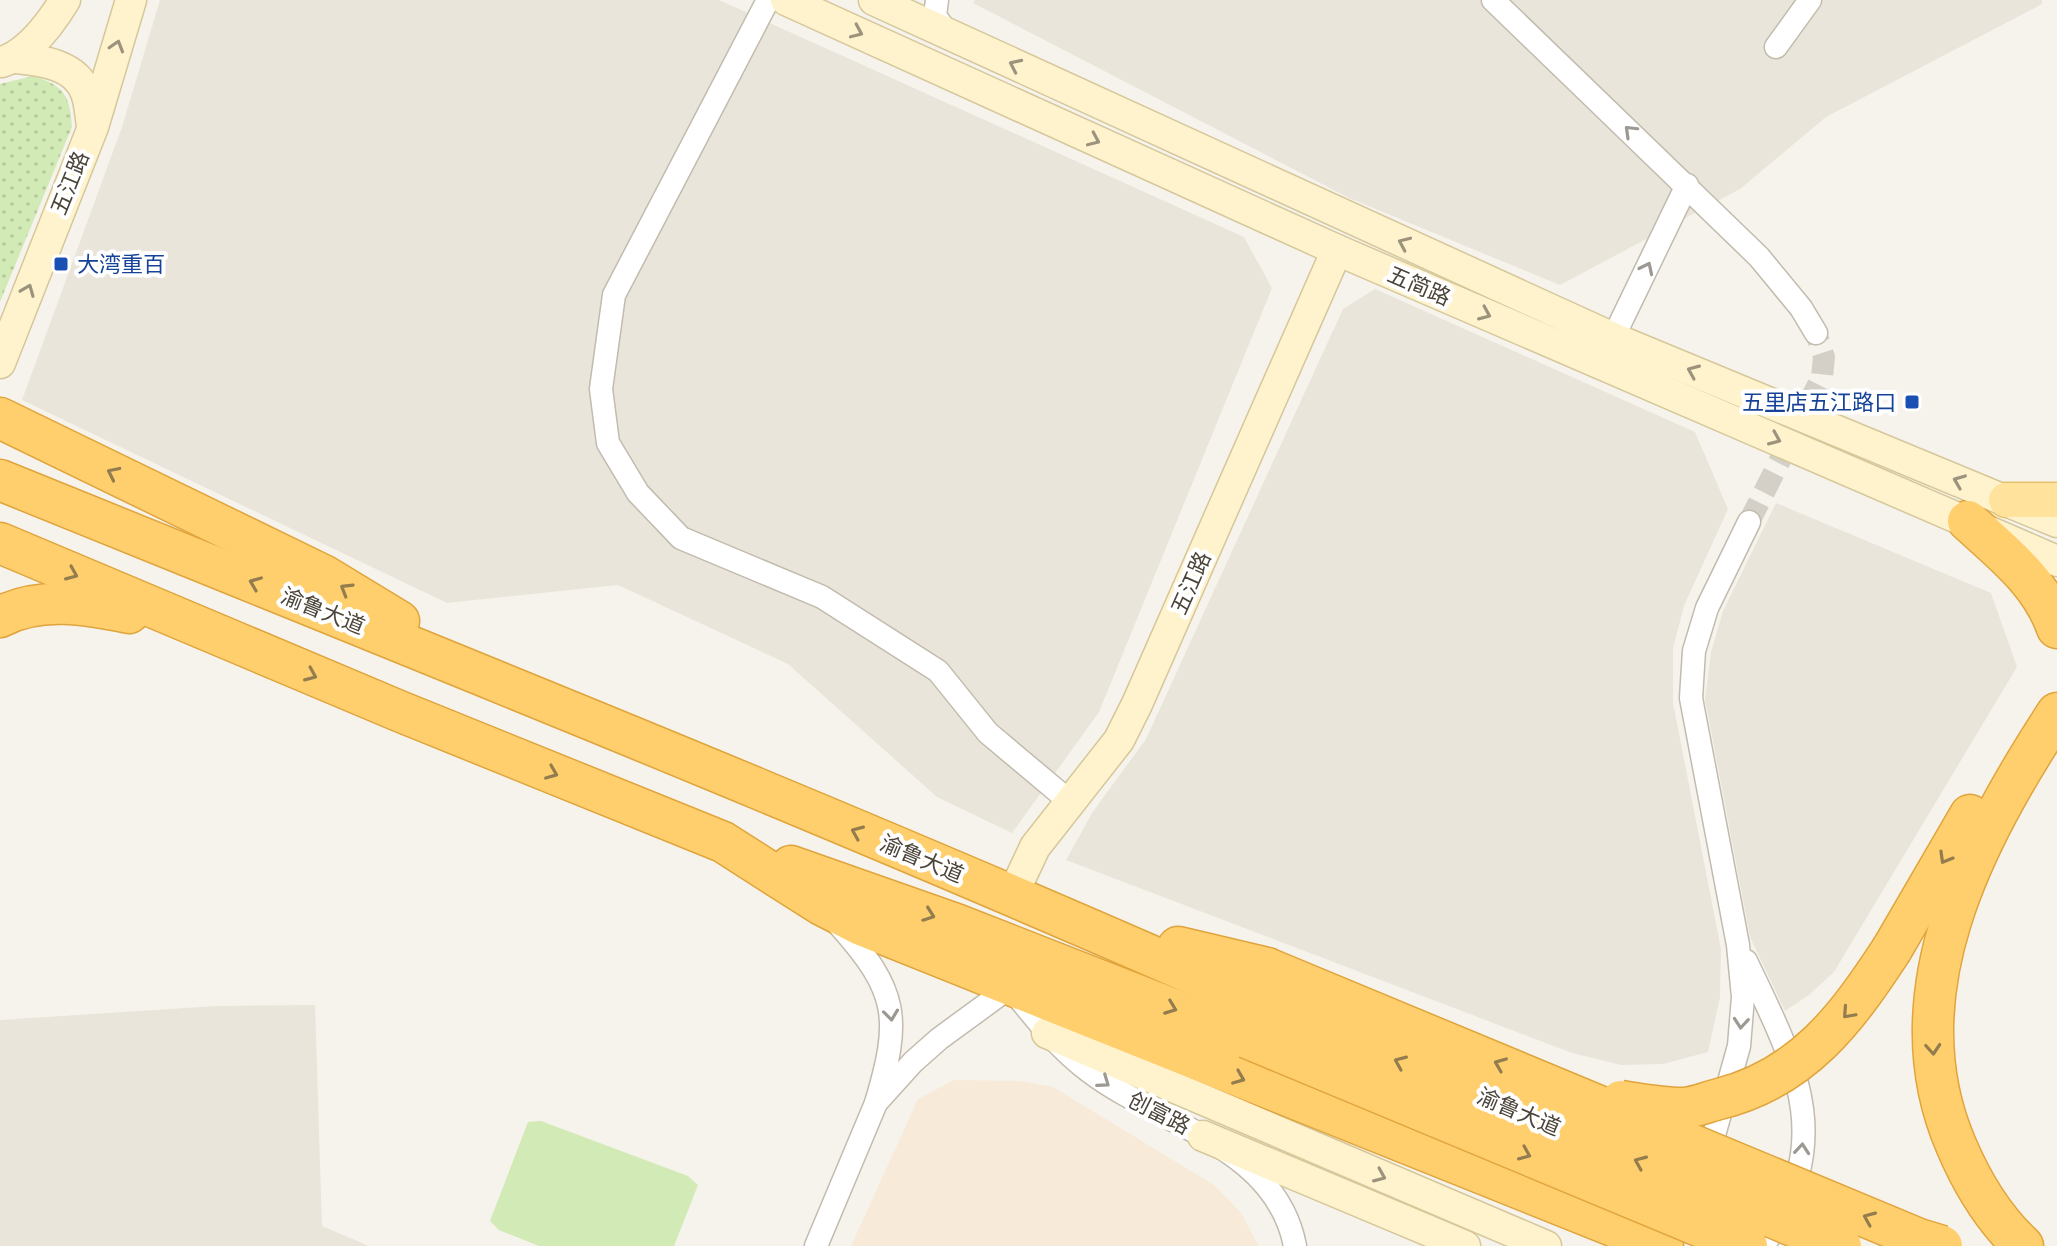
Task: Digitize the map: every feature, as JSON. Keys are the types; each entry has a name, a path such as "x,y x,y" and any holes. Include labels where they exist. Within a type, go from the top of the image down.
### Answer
{"highway":[{"path":"7,420 325,576 509,687"},
{"name":"渝鲁大道","path":"0,480 1085,926 1259,1003 1841,1246"},
{"path":"1968,521 2029,577 2057,628"},
{"path":"0,543 723,842 956,924 1259,1003 1563,1090 1685,1108 1735,1095 1782,1074 1817,1045 1855,1006 1892,949 1975,806 2018,749 2057,706"},
{"path":"0,617 13,610 52,603 101,607 202,629"},
{"path":"2023,1246 2009,1232 1970,1178 1944,1119 1931,1048 1938,972 1945,936 1972,865 2024,764 2057,713"},
{"path":"723,842 820,904 861,925 1010,987 1314,1128 1663,1246"},
{"path":"1259,1003 1747,1246"},
{"path":"1563,1090 1942,1246"}],"main road":[{"path":"8,60 55,15 65,0"},
{"name":"五江路","path":"0,363 93,127 131,0"},
{"name":"五简路","path":"786,0 1337,250 2057,561"},
{"name":"五简路","path":"874,0 1613,338 2057,522"},
{"path":"8,60 46,60 68,71 86,90 93,127"},
{"name":"五江路","path":"1012,896 1035,847 1119,740 1337,250"},
{"path":"2006,500 2057,500"},
{"path":"1047,1033 1314,1128 1546,1246"},
{"path":"1203,1136 1465,1246"}],"street":[{"path":"768,0 614,295 601,389 608,443 638,493 681,538 822,597 938,671 988,733 1069,801"},
{"path":"937,0 935,16 949,35"},
{"path":"1493,0 1759,257 1801,308 1816,333"},
{"path":"1776,47 1810,0"},
{"path":"1613,338 1687,185"},
{"path":"1672,1246 1703,1174 1739,1046 1743,997 1738,945 1691,698 1694,651 1707,608 1749,522"},
{"path":"816,1246 876,1103 890,1056 892,1011 876,970 864,952 820,904"},
{"path":"1738,945 1787,1047 1801,1090 1804,1124 1801,1160 1791,1201 1763,1246"},
{"path":"876,1103 939,1039 1010,987"},
{"name":"创富路","path":"1010,987 1047,1033 1089,1072 1120,1093 1203,1136 1232,1155 1267,1187 1282,1210 1295,1246"}],"shaded area":[{"path":"160,0 719,0 1244,237 1272,288 1099,712 1012,833 937,797 788,664 618,585 447,603 22,400 122,127"},
{"path":"975,0 2042,0 2042,4 1826,117 1740,189 1560,285 1349,198 973,3"},
{"path":"1375,289 1695,432 1728,509 1684,606 1673,648 1673,703 1721,949 1720,997 1708,1052 1663,1064 1621,1065 1572,1053 1066,860 1092,813 1146,739 1343,309"},
{"path":"1776,503 1991,593 2017,667 1834,972 1809,995 1785,1011 1750,937 1705,699 1711,652 1723,611"},
{"path":"315,1005 322,1226 369,1246 0,1246 0,1020 216,1006"},
{"path":"954,1080 1020,1081 1053,1087 1214,1185 1241,1213 1259,1246 851,1246 918,1099"}],"green space":[{"path":"33,76 52,83 63,93 72,127 0,302 0,84"},
{"path":"541,1121 688,1176 698,1185 674,1246 539,1246 499,1230 490,1221 528,1122"}],"tunnel":[{"path":"1749,522 1822,377 1824,357 1816,333"}],"place":[{"name":"大湾重百","path":"61,264"},
{"name":"五里店五江路口","path":"1912,402"}]}
